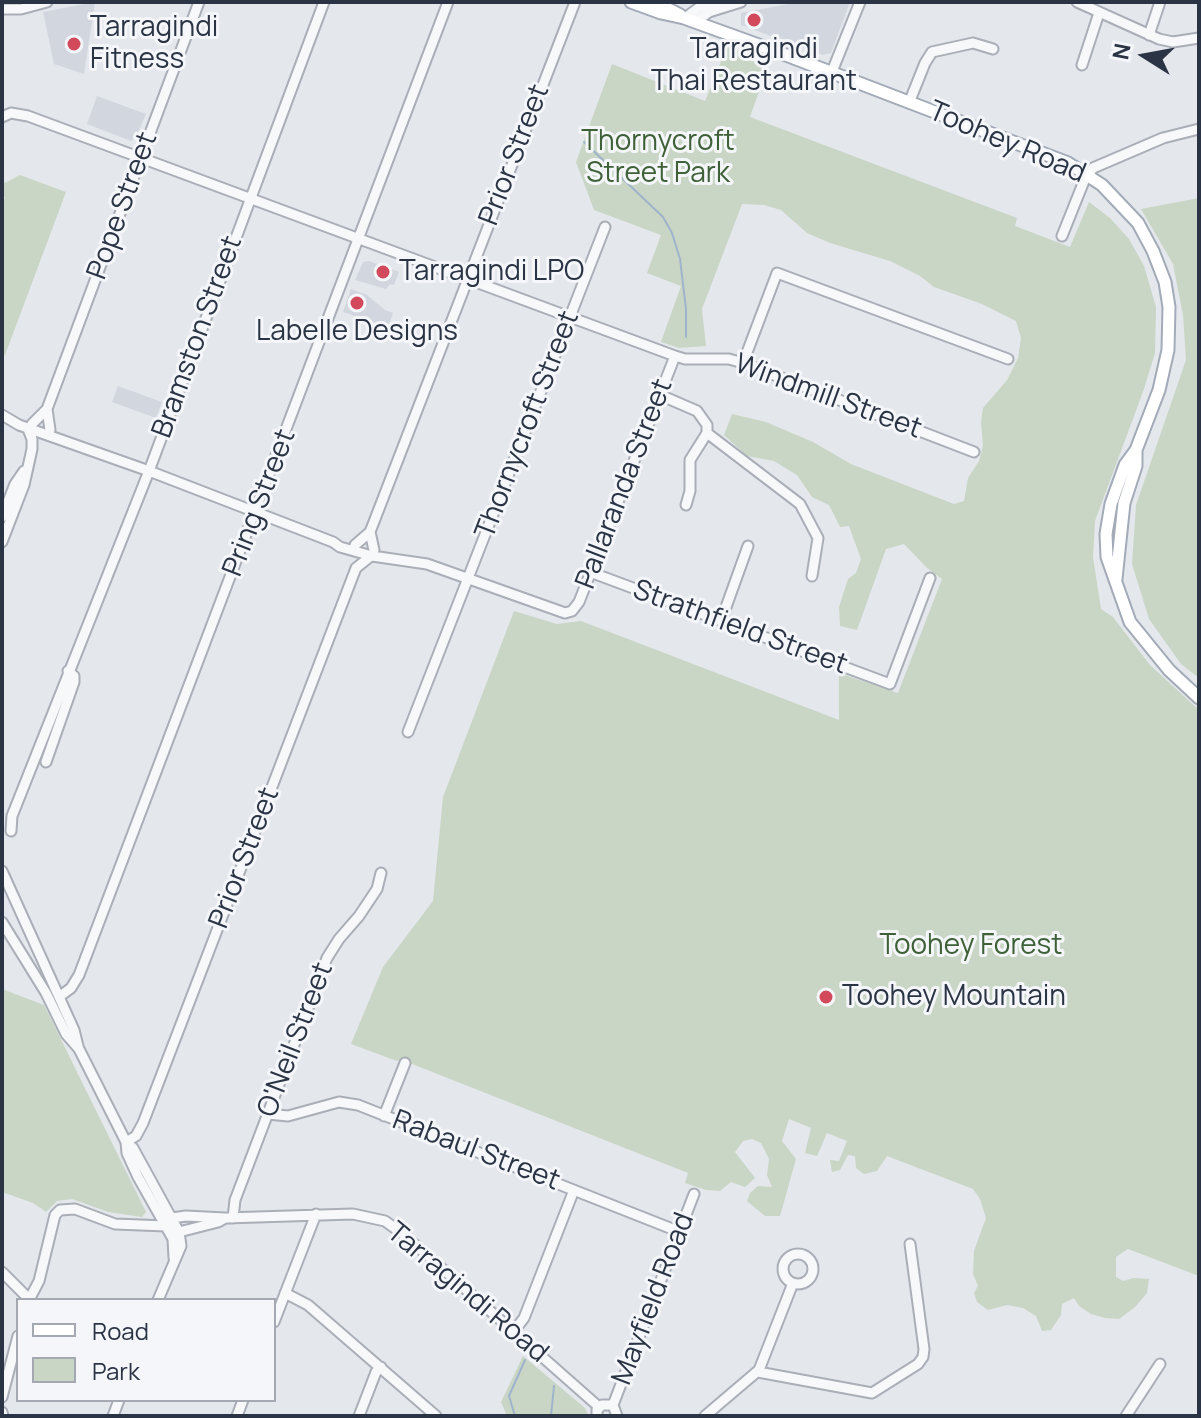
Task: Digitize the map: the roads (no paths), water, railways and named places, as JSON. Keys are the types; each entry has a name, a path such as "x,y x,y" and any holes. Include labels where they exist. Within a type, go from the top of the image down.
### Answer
{"main road":[{"name":"Toohey Road","path":"631,2 688,19"},
{"name":"Toohey Road","path":"655,2 688,19 1053,156 1088,173 1114,195 1138,223 1165,282 1169,340 1165,371 1136,450 1136,466 1124,503 1116,579 1130,622 1169,670 1199,698"},
{"path":"675,2 688,19"},
{"path":"687,2 688,19"}],"street":[{"path":"2,9 21,9 47,2"},
{"name":"Pope Street","path":"30,426 47,409 199,2"},
{"name":"Bramston Street","path":"11,831 12,816 149,471 324,2"},
{"name":"Pring Street","path":"59,997 71,988 79,975 448,2"},
{"name":"Prior Street","path":"352,548 370,532 575,2"},
{"path":"688,19 700,7 718,2"},
{"path":"831,74 860,2"},
{"path":"1077,2 1149,35 1173,42 1199,38"},
{"path":"1149,35 1160,2"},
{"path":"688,19 734,3"},
{"path":"1082,65 1099,13"},
{"path":"909,103 932,52 973,43 993,49"},
{"name":"Windmill Street","path":"2,117 18,113 675,356 685,359 729,359 743,363 974,452"},
{"path":"1062,236 1088,173 1106,161 1163,138 1199,129"},
{"name":"Thornycroft Street","path":"408,732 605,227"},
{"path":"743,363 777,273 1008,359"},
{"name":"Pallaranda Street","path":"468,579 562,612 572,611 579,602 675,356"},
{"path":"660,395 702,415 707,425 707,433 690,460 690,491 686,505"},
{"name":"Pope Street","path":"47,409 49,433"},
{"path":"6,417 66,436 78,444 333,542 427,564 468,579"},
{"path":"2,542 24,485 32,449 30,426"},
{"path":"32,449 49,433"},
{"path":"707,433 800,504 818,538 812,576"},
{"path":"2,517 15,484 28,464"},
{"path":"370,532 373,553"},
{"path":"721,621 748,546"},
{"path":"352,548 356,568"},
{"path":"356,568 373,553"},
{"name":"Prior Street","path":"126,1142 136,1136 143,1123 356,568"},
{"name":"Strathfield Street","path":"590,572 890,684 930,578"},
{"name":"Bramston Street","path":"46,762 74,682 74,676 68,671"},
{"path":"2,871 74,1030 79,1049 126,1142 127,1153 138,1177 179,1232 181,1246 159,1298"},
{"name":"O'Neil Street","path":"229,1218 332,947 377,889 381,873"},
{"path":"2,922 46,993 66,1034 79,1049"},
{"path":"384,1116 405,1063"},
{"name":"Rabaul Street","path":"268,1114 288,1116 339,1102 358,1105 680,1232"},
{"path":"514,1331 524,1318 574,1190"},
{"name":"Mayfield Road","path":"613,1405 694,1194"},
{"name":"Tarragindi Road","path":"30,1298 39,1281 55,1215 60,1210 75,1209 123,1225 217,1216 365,1215 385,1221 403,1234 514,1331 598,1411"},
{"path":"276,1317 316,1214"},
{"name":"Tarragindi Road","path":"179,1232 229,1218"},
{"path":"169,1222 174,1258"},
{"path":"758,1372 872,1393 918,1364 924,1349 910,1244"},
{"path":"2,1272 27,1298"},
{"path":"705,1416 758,1372 793,1283"},
{"path":"285,1293 308,1305 436,1416"},
{"path":"2,1397 16,1344"},
{"path":"1126,1416 1160,1364"},
{"path":"359,1416 376,1372 381,1367"},
{"path":"598,1411 606,1403 613,1405 617,1416"}],"waterway":[{"path":"584,142 663,217 672,233 680,259 686,337"},
{"path":"515,1416 509,1396 525,1360"},
{"path":"551,1416 554,1386"}],"place":[{"name":"Tarragindi Thai Restaurant","path":"754,20"},
{"name":"Tarragindi Fitness","path":"74,44"},
{"name":"Tarragindi LPO","path":"383,272"},
{"name":"Labelle Designs","path":"357,303"},
{"name":"Toohey Mountain","path":"826,997"}],"park label":[{"name":"Thornycroft Street Park","path":"658,158"},
{"name":"Toohey Forest","path":"971,946"}]}
